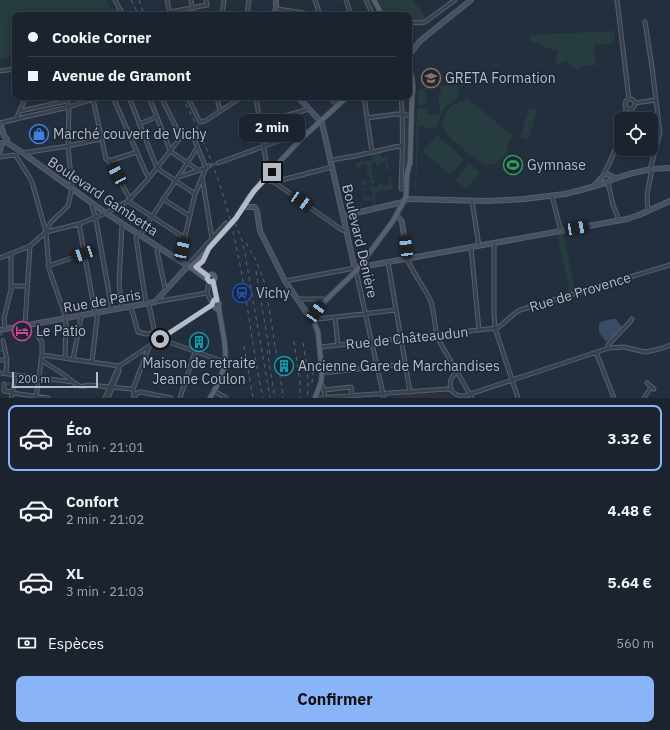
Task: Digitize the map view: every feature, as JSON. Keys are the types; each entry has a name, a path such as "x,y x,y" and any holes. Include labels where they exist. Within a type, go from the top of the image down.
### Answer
{"main road":[{"path":"374,0 380,12"},
{"path":"412,78 414,85 412,98"},
{"path":"190,267 209,248 226,225 236,218 254,191 300,136 308,132 343,100"},
{"path":"317,398 322,373 318,332 314,318 316,312 327,299 357,268 397,216 407,198 410,180 412,100"},
{"path":"397,216 403,202 407,198"},
{"path":"190,267 196,267 203,261 209,248"},
{"name":"Boulevard Gambetta","path":"190,267 210,280"},
{"path":"196,267 210,280 225,349 225,362 222,374 210,398"}],"street":[{"path":"115,0 121,12"},
{"path":"167,0 170,12"},
{"path":"191,0 193,12"},
{"path":"177,12 207,5 206,0"},
{"path":"222,12 224,0"},
{"path":"247,12 249,0"},
{"path":"276,0 276,12"},
{"path":"315,0 318,12"},
{"path":"346,0 350,12"},
{"path":"366,0 372,12"},
{"path":"412,22 425,22 455,0"},
{"path":"412,50 440,24 471,0"},
{"path":"617,0 629,99 626,101 626,112"},
{"path":"276,12 278,9 298,12"},
{"path":"645,22 660,136 651,166 652,169 647,196 649,211"},
{"path":"0,71 12,69"},
{"path":"629,99 633,100 635,103 656,100"},
{"path":"16,119 25,100"},
{"path":"0,151 2,140 0,122 69,108 90,100"},
{"path":"93,100 106,158 129,200 185,238"},
{"path":"114,100 149,178"},
{"path":"129,100 157,168 176,179 195,194"},
{"path":"150,100 170,151 198,170"},
{"path":"163,100 180,137"},
{"path":"189,100 200,122 205,121 237,100"},
{"path":"218,100 220,111"},
{"path":"256,100 268,174"},
{"name":"Boulevard Denière","path":"301,100 323,125 343,216 357,268 365,314 384,398"},
{"path":"333,100 337,105"},
{"path":"364,100 372,152"},
{"path":"401,100 403,114 401,189"},
{"path":"0,258 30,246 46,232 51,222 68,206 72,188 68,146 69,108 67,101 45,104 20,111"},
{"path":"630,112 635,106 635,103"},
{"path":"626,106 632,108"},
{"path":"260,123 309,109"},
{"path":"367,118 403,114 411,115"},
{"path":"139,124 157,117"},
{"path":"46,232 79,224 106,213 129,200 149,178 180,137 188,133 193,136 207,167"},
{"path":"218,163 264,146 300,136"},
{"path":"23,152 68,146 101,139"},
{"name":"Boulevard Gambetta","path":"2,140 23,152 26,156"},
{"name":"Boulevard Gambetta","path":"2,140 106,213 190,267"},
{"path":"331,160 403,145"},
{"path":"198,148 152,217 136,238 147,304 154,333 159,340 225,362"},
{"path":"109,161 137,152"},
{"path":"595,186 603,177 614,152"},
{"path":"0,156 16,156 30,178 46,232 48,266 66,318 65,358"},
{"path":"608,180 609,164"},
{"path":"176,179 207,167"},
{"path":"179,261 195,194 207,167"},
{"path":"269,182 332,167"},
{"path":"407,198 472,201 524,199 552,196 595,186 608,180 635,172 670,168"},
{"path":"603,177 606,174 613,205 619,220"},
{"path":"202,176 212,238"},
{"path":"603,177 602,180 608,180"},
{"path":"274,182 342,230 347,231"},
{"path":"198,185 204,189"},
{"path":"552,196 561,231"},
{"path":"163,199 190,216"},
{"path":"472,201 479,246"},
{"path":"285,280 634,217 670,201"},
{"path":"343,216 403,202"},
{"path":"92,203 96,217 112,310"},
{"path":"243,207 255,207 260,231 285,280 309,316 319,319 396,310"},
{"path":"397,216 402,222 407,258 431,302 436,334 472,398"},
{"path":"79,224 97,318 92,362"},
{"path":"122,308 119,283 123,224"},
{"path":"155,302 186,268 190,267 191,262 212,238 226,225"},
{"path":"494,243 495,328 518,398"},
{"path":"25,325 30,246"},
{"path":"159,247 157,251 165,288 167,290"},
{"path":"471,247 479,330"},
{"path":"2,330 11,286 11,254"},
{"path":"48,266 84,254"},
{"path":"388,262 410,392"},
{"name":"Rue de Provence","path":"495,328 504,323 513,314 520,310 670,265"},
{"path":"42,355 119,366 216,305 207,293 210,280"},
{"path":"11,286 28,286"},
{"name":"Rue de Paris","path":"2,330 207,293"},
{"path":"297,299 327,299"},
{"path":"131,307 138,332 146,334 154,333"},
{"path":"73,359 81,316"},
{"path":"335,317 338,345"},
{"path":"609,348 608,345 632,319"},
{"name":"Rue de Châteaudun","path":"320,347 495,328"},
{"path":"36,397 42,355 42,342 38,336"},
{"path":"3,341 7,360 6,374"},
{"path":"449,387 455,394 464,396 609,348 624,347 644,352 670,345"},
{"path":"134,397 133,389 149,347"},
{"path":"180,398 195,352"},
{"path":"596,352 614,398"},
{"path":"0,360 7,360"},
{"path":"41,360 66,376 78,386 89,385 133,389"},
{"path":"322,373 405,364"},
{"path":"105,398 119,371 119,366"},
{"path":"449,387 451,378 457,372"},
{"path":"0,373 73,382"},
{"path":"11,398 16,375"},
{"path":"321,382 325,398"},
{"path":"644,398 653,388 647,383"},
{"path":"4,384 4,390 48,398"},
{"path":"108,398 111,387"},
{"path":"324,390 351,387 354,396"},
{"path":"317,398 410,392 449,387"},
{"path":"214,390 226,398"},
{"path":"134,397 137,393 141,392 171,398"}],"shaded area":[{"path":"433,392 446,394 455,398 390,398 420,393"}],"green space":[{"path":"0,0 107,0 111,9 116,7 118,12 12,12 12,57 0,59"},
{"path":"379,0 413,0 424,15 424,21 412,20 412,12 385,12"},
{"path":"614,31 615,43 594,45 596,65 584,66 577,69 569,65 568,61 555,65 558,52 530,41 531,35"},
{"path":"456,85 459,87 458,98 444,108 435,129 419,126 417,190 415,190 417,109 427,108 428,114 431,115 440,114 441,112 438,95 441,94 440,87 425,89 427,104 418,105 418,89 424,89 424,87"},
{"path":"466,97 513,136 504,156 494,164 483,163 473,158 445,133 443,127 444,116 454,104 466,101 464,99"},
{"path":"529,108 537,110 528,140 520,137"},
{"path":"405,116 410,118 408,162 405,185 403,183"},
{"path":"437,135 464,159 450,175 423,151"},
{"path":"380,152 381,158 387,157 389,169 385,170 385,161 379,163 379,166 377,166 377,162 371,163 373,180 375,180 375,182 361,186 361,180 365,182 371,181 369,174 366,172 368,171 366,164 360,166 359,168 361,169 358,170 356,164 354,163 372,160 371,154"},
{"path":"469,163 480,173 466,189 455,180"},
{"path":"391,176 393,190 376,191 376,206 370,208 369,207 373,206 372,199 365,201 362,189 366,188 364,192 366,197 373,197 369,187 378,187 380,183 382,183 383,186 389,185 388,177 386,177"},
{"path":"563,233 575,290 565,293 569,287 557,234"}],"water":[{"path":"611,319 616,319 622,327 606,342 599,332 599,324"}],"tunnel":[{"path":"209,166 218,163"},
{"path":"1,333 3,341"},
{"path":"7,384 12,384"}],"railway":[{"path":"131,0 137,12"},
{"path":"139,0 143,12"},
{"path":"184,100 214,169 232,226 263,398"},
{"path":"235,223 242,240 245,254 270,398"},
{"path":"246,243 256,260 265,284 283,398"},
{"path":"256,271 270,354"},
{"path":"294,341 300,382 300,398"},
{"path":"303,343 308,377 307,398"},
{"path":"244,346 253,398"},
{"path":"267,350 275,398"},
{"path":"312,383 314,366"}],"place":[{"name":"GRETA Formation","path":"431,78"},
{"name":"Marché couvert de Vichy","path":"39,134"},
{"name":"Gymnase","path":"513,165"},
{"name":"Vichy","path":"242,293"},
{"name":"Le Patio","path":"22,331"},
{"name":"Maison de retraite Jeanne Coulon","path":"199,342"},
{"name":"Ancienne Gare de Marchandises","path":"284,366"}],"route":[{"path":"160,339 212,305 214,300 217,300 213,281 210,282 207,278 208,276 196,267 203,261 209,248 236,218 249,197 268,174 272,172"}]}
